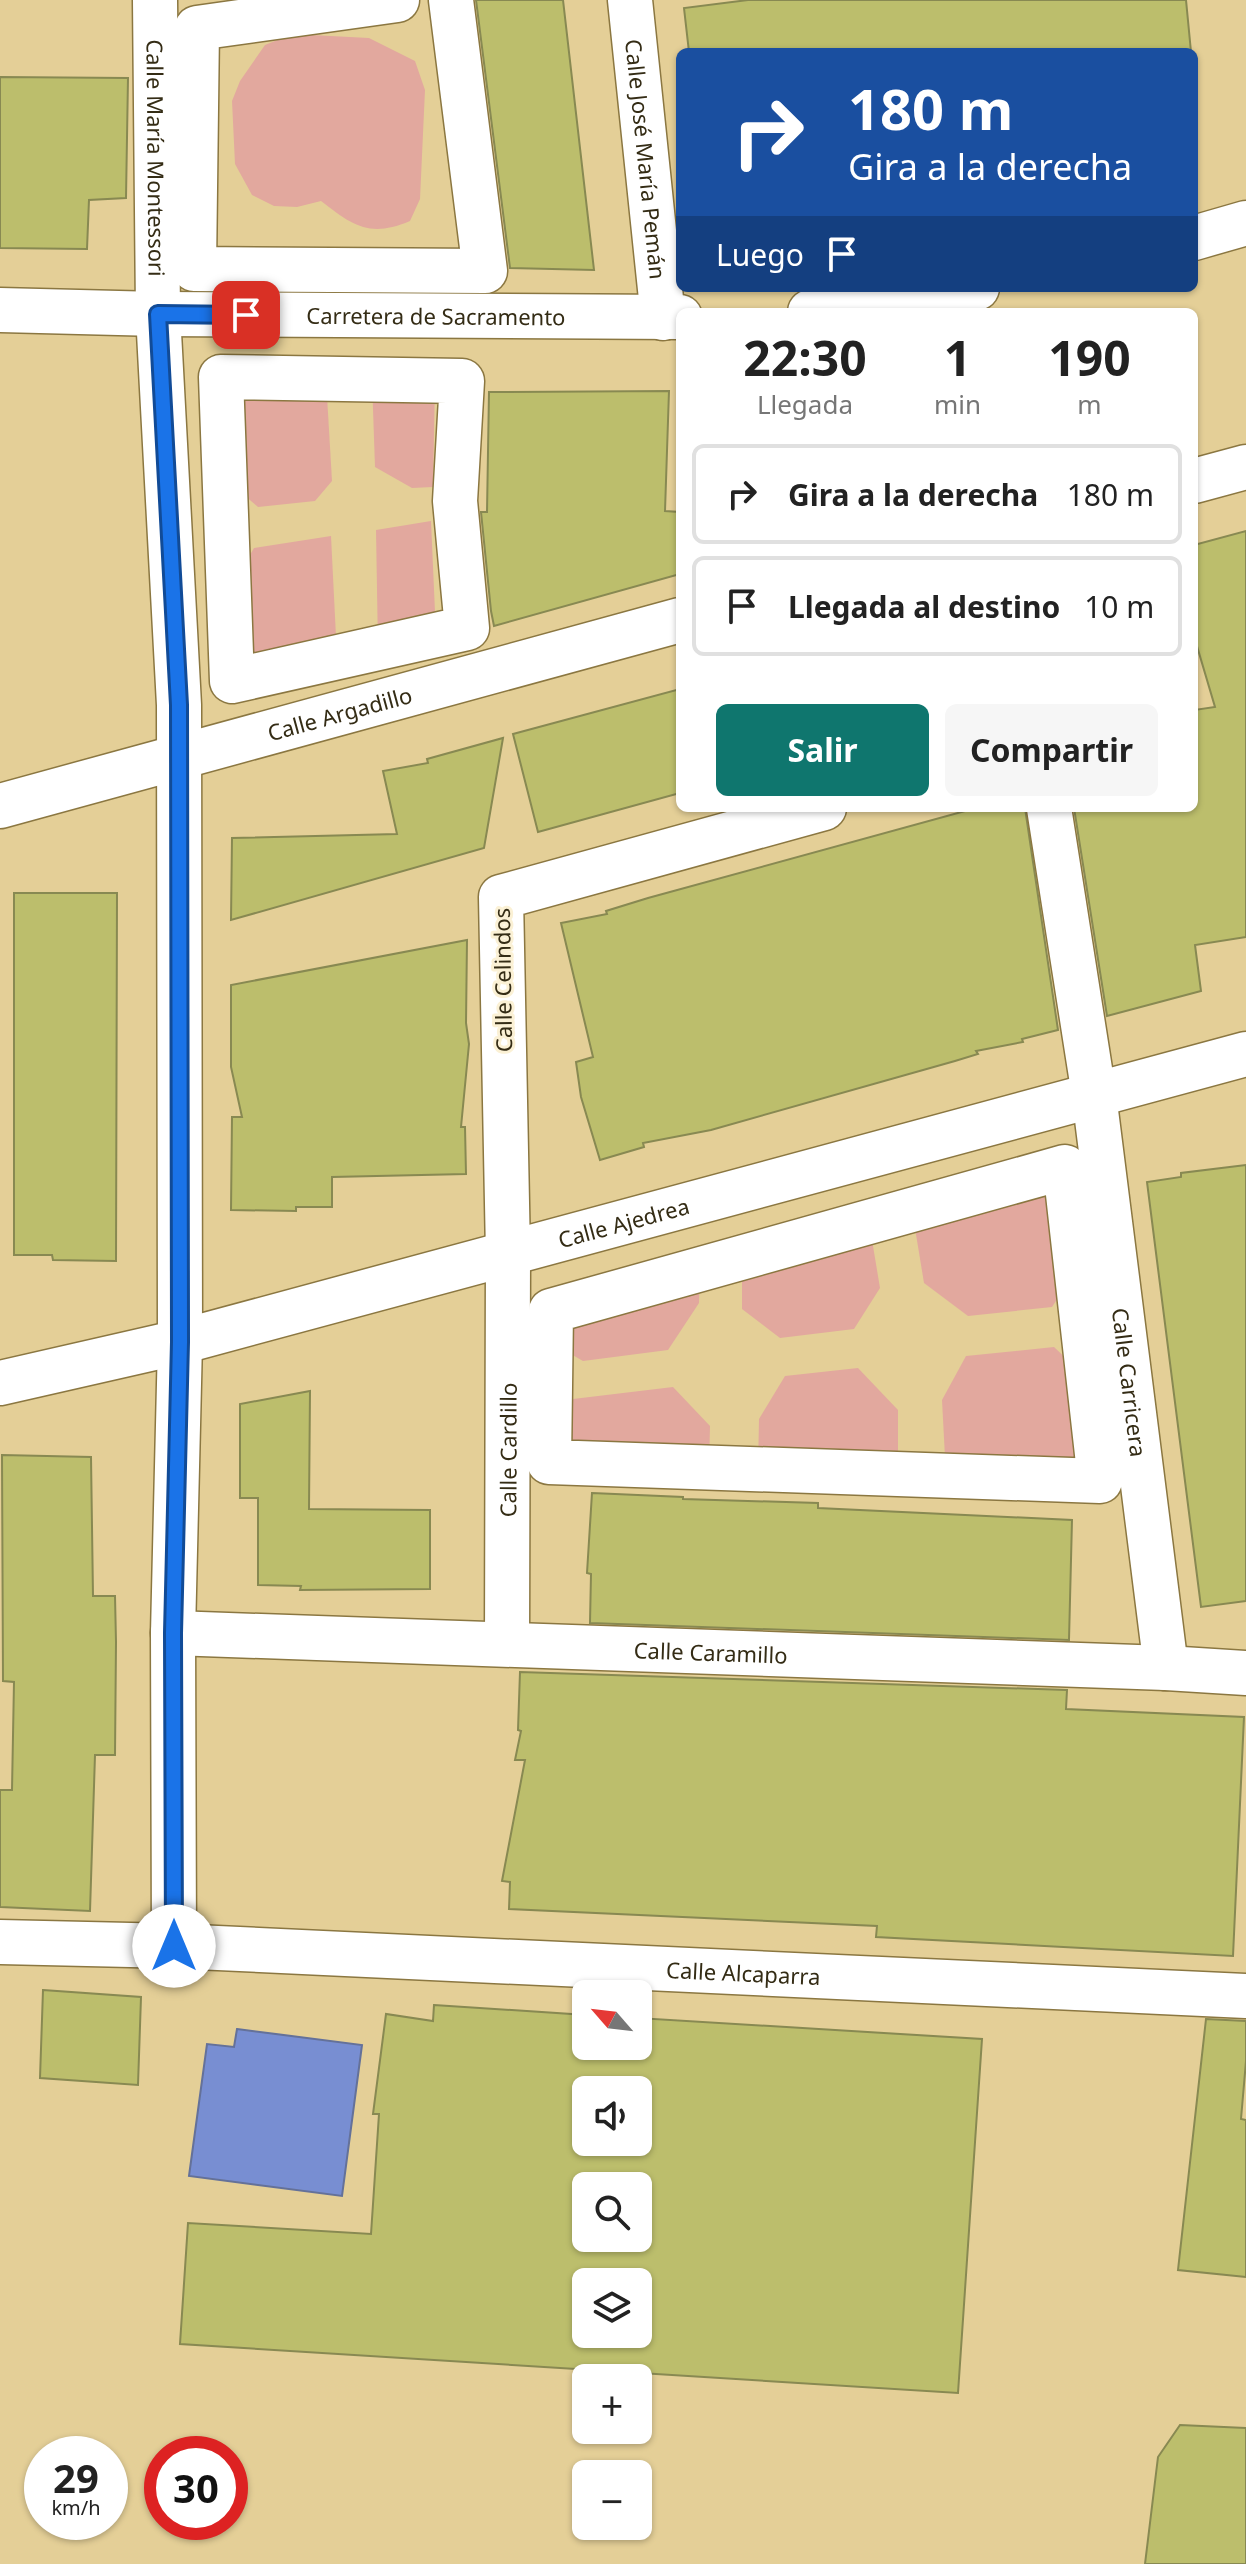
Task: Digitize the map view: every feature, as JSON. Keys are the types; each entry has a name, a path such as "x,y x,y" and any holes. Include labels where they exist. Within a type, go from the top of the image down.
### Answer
{"street":[{"name":"Calle María Montessori","path":"155,0 158,314 179,705 180,1342 173,1633 174,1946"},
{"path":"397,0 197,28 194,269 485,271 451,0"},
{"name":"Calle José María Pemán","path":"630,0 672,318"},
{"path":"1198,237 1246,223"},
{"path":"850,308 901,303 957,292"},
{"name":"Carretera de Sacramento","path":"0,310 672,318"},
{"path":"221,377 462,381 455,501 467,628 232,681 221,377"},
{"path":"1198,480 1246,467"},
{"name":"Calle Argadillo","path":"0,806 676,621"},
{"name":"Calle Celindos","path":"508,1254 501,897 809,812"},
{"path":"1050,812 1094,1095"},
{"name":"Calle Ajedrea","path":"0,1383 180,1342 1246,1054"},
{"name":"Calle Carricera","path":"1094,1095 1166,1668"},
{"path":"1065,1167 1100,1481 549,1462 551,1311 1065,1167"},
{"name":"Calle Cardillo","path":"507,1644 508,1254"},
{"name":"Calle Caramillo","path":"173,1633 1246,1673"},
{"name":"Calle Alcaparra","path":"0,1942 174,1946 1246,1996"}],"shaded area":[{"path":"292,34 369,38 415,61 425,90 420,199 410,221 373,229 353,223 321,201 297,207 274,206 252,195 235,164 232,101 240,81 265,45"},
{"path":"221,377 326,379 332,481 315,501 258,507 224,478"},
{"path":"372,380 435,381 433,487 412,488 375,467"},
{"path":"431,521 436,635 378,648 376,530"},
{"path":"331,536 337,657 232,681 229,591 254,548"},
{"path":"1065,1167 1076,1270 1052,1307 968,1316 924,1283 912,1210"},
{"path":"869,1222 880,1288 854,1329 780,1338 742,1309 742,1257"},
{"path":"700,1269 699,1303 668,1350 583,1361 550,1342 551,1311"},
{"path":"1054,1347 1089,1380 1100,1481 946,1476 942,1400 966,1356"},
{"path":"858,1368 898,1410 898,1474 758,1469 759,1419 785,1376"},
{"path":"673,1387 710,1426 709,1467 549,1462 550,1430 573,1399"}],"water":[{"path":"237,2029 362,2045 342,2196 189,2176 207,2044 234,2047"}],"building":[{"path":"476,0 563,0 594,270 510,268"},
{"path":"748,0 1186,0 1191,48 689,48 684,8"},
{"path":"0,77 128,78 126,198 89,200 87,249 0,248"},
{"path":"669,391 665,511 676,512 676,575 494,626 481,512 487,512 489,392"},
{"path":"1246,531 1246,937 1195,945 1201,991 1107,1016 1075,812 1198,812 1198,709 1215,707 1198,650 1198,544"},
{"path":"676,690 676,794 538,832 513,734"},
{"path":"503,738 484,848 231,920 232,838 397,834 383,771 428,763 427,759"},
{"path":"961,812 1026,812 1058,1030 1022,1039 1023,1042 976,1051 978,1054 711,1130 643,1143 644,1147 600,1160 581,1097 576,1062 593,1057 561,923 607,914 606,911"},
{"path":"14,893 117,893 116,1261 53,1260 52,1255 14,1255"},
{"path":"467,940 466,1023 469,1044 461,1127 465,1127 466,1174 332,1177 332,1207 296,1207 296,1211 231,1210 232,1117 242,1117 231,1067 231,985"},
{"path":"1246,1165 1246,1601 1201,1607 1147,1182 1181,1177 1181,1173"},
{"path":"310,1391 309,1509 430,1510 430,1589 300,1590 301,1586 258,1585 258,1498 240,1498 240,1404"},
{"path":"2,1455 91,1457 93,1596 115,1596 116,1642 115,1755 95,1755 90,1911 0,1907 0,1790 12,1790 14,1682 3,1681"},
{"path":"592,1493 818,1503 818,1508 1072,1520 1069,1640 590,1623 591,1574 587,1573"},
{"path":"520,1672 1067,1690 1066,1709 1244,1717 1233,1956 876,1937 877,1926 509,1909 510,1882 502,1881 525,1760 515,1760 521,1731 518,1730"},
{"path":"43,1990 141,1997 138,2085 40,2078"},
{"path":"434,2005 572,2014 572,2060 652,2060 652,2019 982,2039 958,2393 652,2374 652,2364 572,2364 572,2369 180,2344 188,2223 371,2234 379,2114 373,2114 386,2014 433,2021"},
{"path":"1206,2019 1246,2021 1241,2119 1246,2120 1246,2277 1178,2270"},
{"path":"1180,2425 1246,2428 1246,2564 1145,2564 1158,2457"}],"route":[{"path":"174,1946 173,1633 180,1342 179,705 158,314 246,315"}]}
